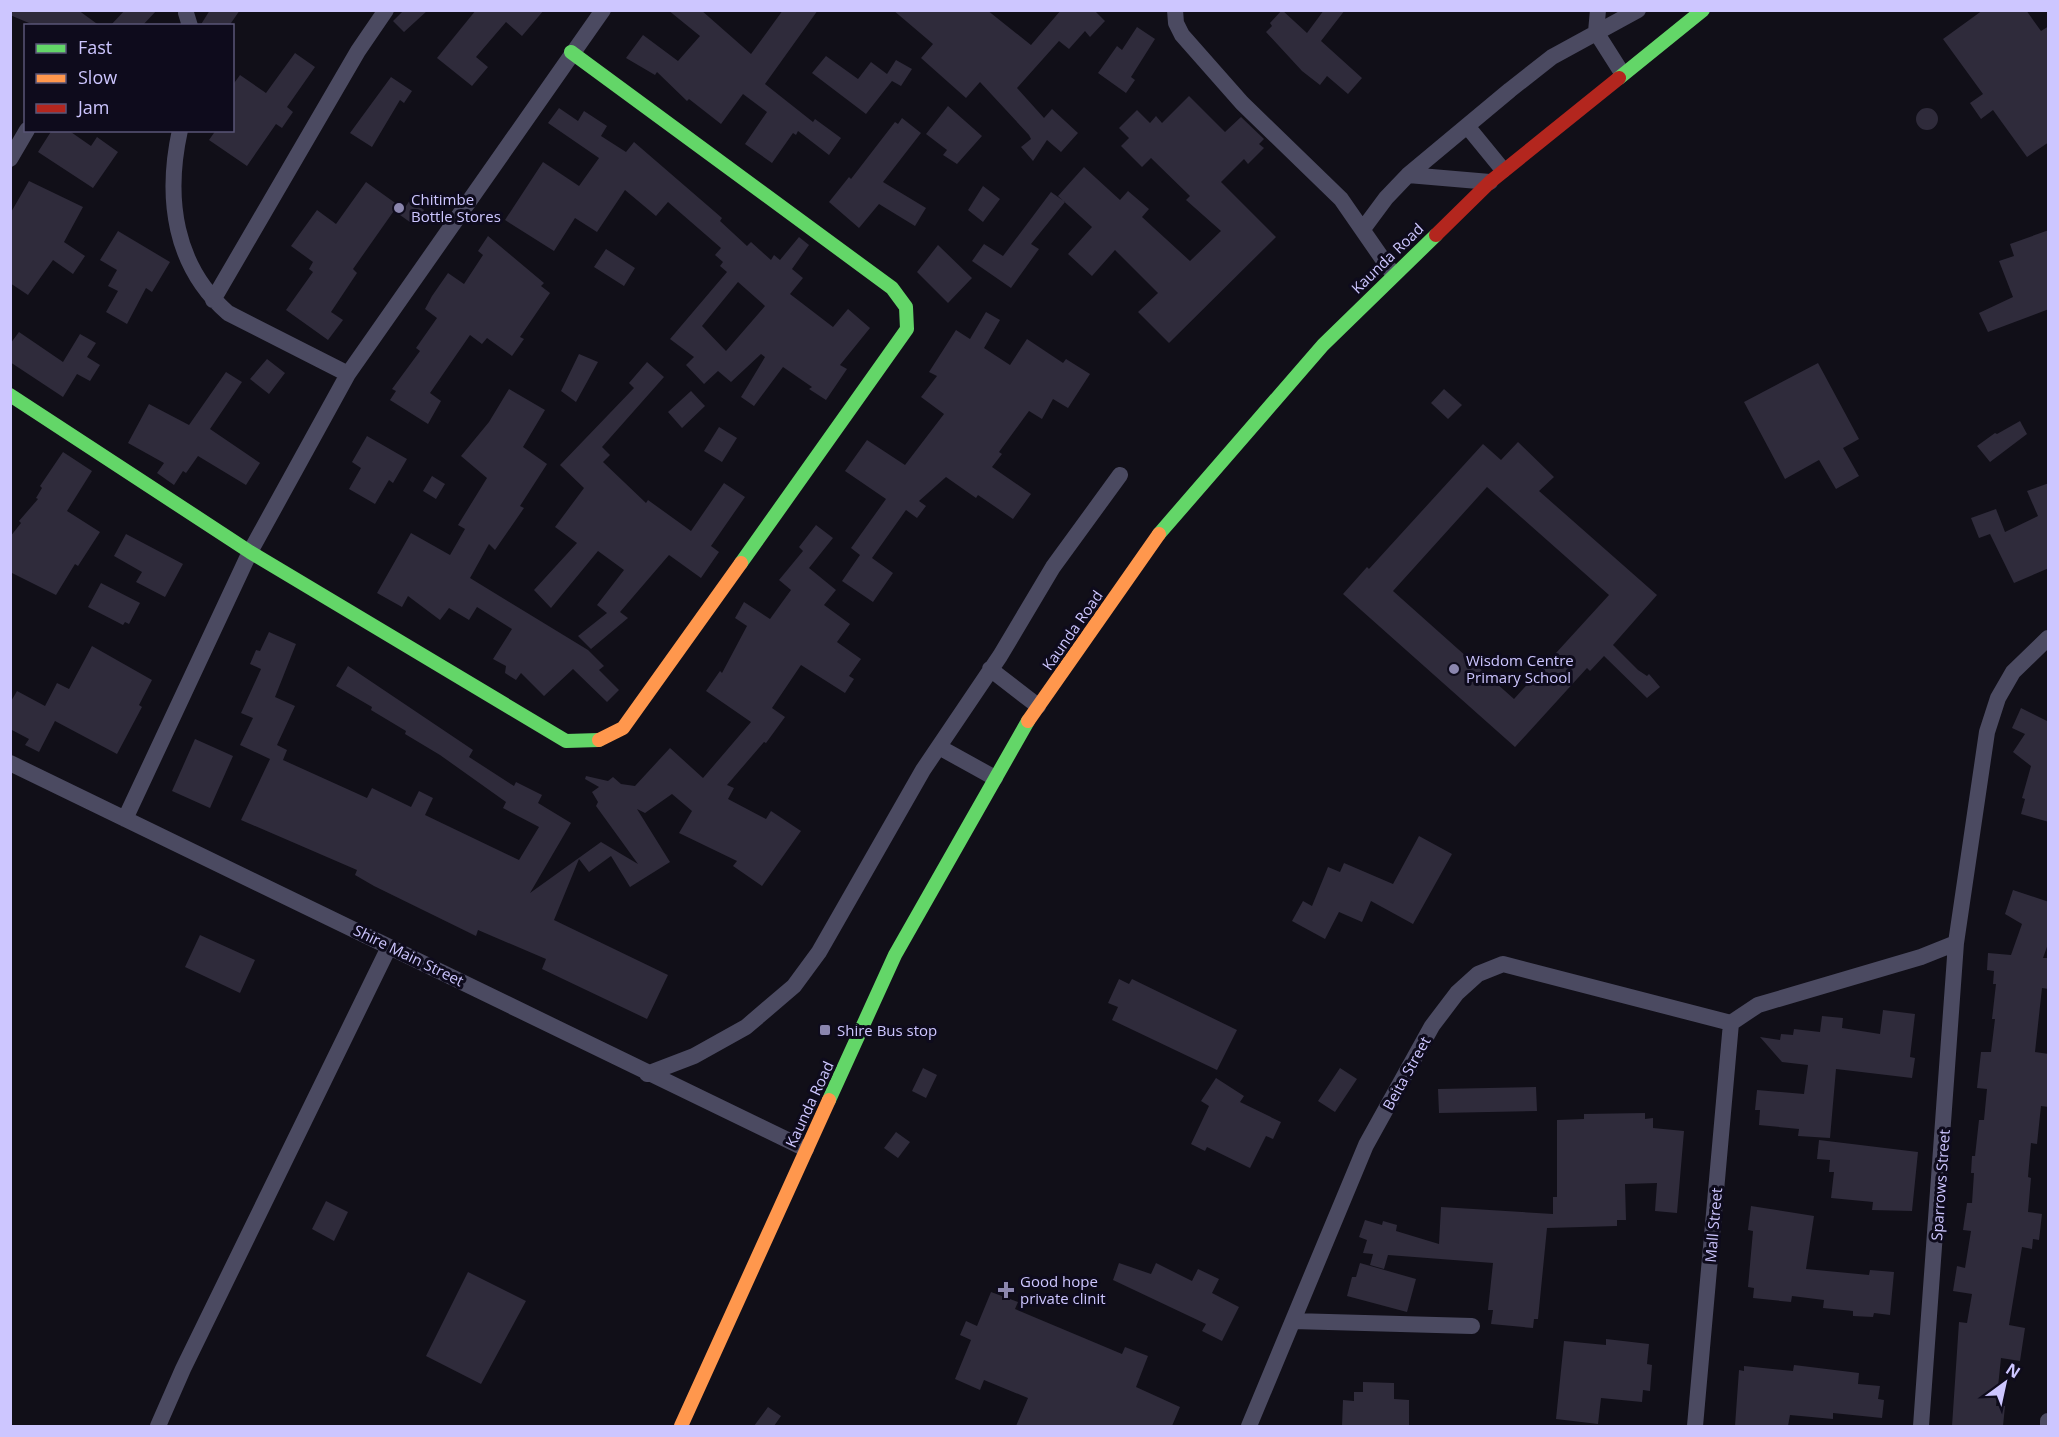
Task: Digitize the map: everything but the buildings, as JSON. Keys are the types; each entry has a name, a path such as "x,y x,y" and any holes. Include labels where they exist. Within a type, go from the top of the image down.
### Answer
{"main road":[{"name":"Kaunda Road","path":"681,1426 895,955 1038,706 1167,523 1323,345 1393,274 1503,170 1703,10"},
{"path":"10,394 250,552 566,741 585,744 604,741 623,728 907,330 909,311 903,299 892,288 571,52"}],"street":[{"path":"213,300 358,51 386,10"},
{"path":"125,819 250,552 348,374 571,52 603,10"},
{"path":"1175,10 1176,23 1182,35 1242,103 1318,174 1341,199 1393,274"},
{"path":"1598,10 1596,32 1622,73"},
{"path":"1363,229 1386,198 1408,175 1552,57 1638,10"},
{"path":"1467,126 1503,170"},
{"path":"10,159 26,132"},
{"path":"180,132 175,153 173,208 183,247 194,273 213,300 228,313 348,374"},
{"path":"1408,175 1490,182"},
{"path":"647,1074 694,1056 746,1027 794,986 840,918 939,747 1053,567 1120,475"},
{"name":"Sparrows Street","path":"1921,1426 1956,943 1987,732 1998,698 2013,672 2049,638"},
{"path":"990,669 1038,706"},
{"path":"939,747 995,778"},
{"name":"Shire Main Street","path":"10,763 647,1074 806,1149"},
{"path":"1731,1023 1758,1005 1922,957 1956,943"},
{"path":"158,1426 183,1369 390,947"},
{"name":"Beita Street","path":"1249,1426 1366,1145 1432,1026 1457,993 1478,974 1503,964 1731,1023"},
{"name":"Mall Street","path":"1695,1426 1731,1023"},
{"path":"1293,1321 1472,1326"},
{"path":"2048,1426 2049,1421"}],"traffic: fast":[{"path":"1619,78 1703,10"},
{"path":"571,52 892,288 906,307 907,329 741,563"},
{"path":"1159,534 1323,345 1436,235"},
{"path":"10,395 250,552 566,741 599,740"},
{"path":"829,1100 895,955 1028,721"}],"traffic: slow":[{"path":"1028,721 1159,534"},
{"path":"599,740 623,728 741,563"},
{"path":"681,1426 829,1100"}],"traffic: jam":[{"path":"1436,235 1490,182 1619,78"}],"place":[{"name":"Chitimbe Bottle Stores","path":"399,208"},
{"name":"Wisdom Centre Primary School","path":"1454,669"},
{"name":"Shire Bus stop","path":"825,1030"},
{"name":"Good hope private clinit","path":"1006,1290"}]}
